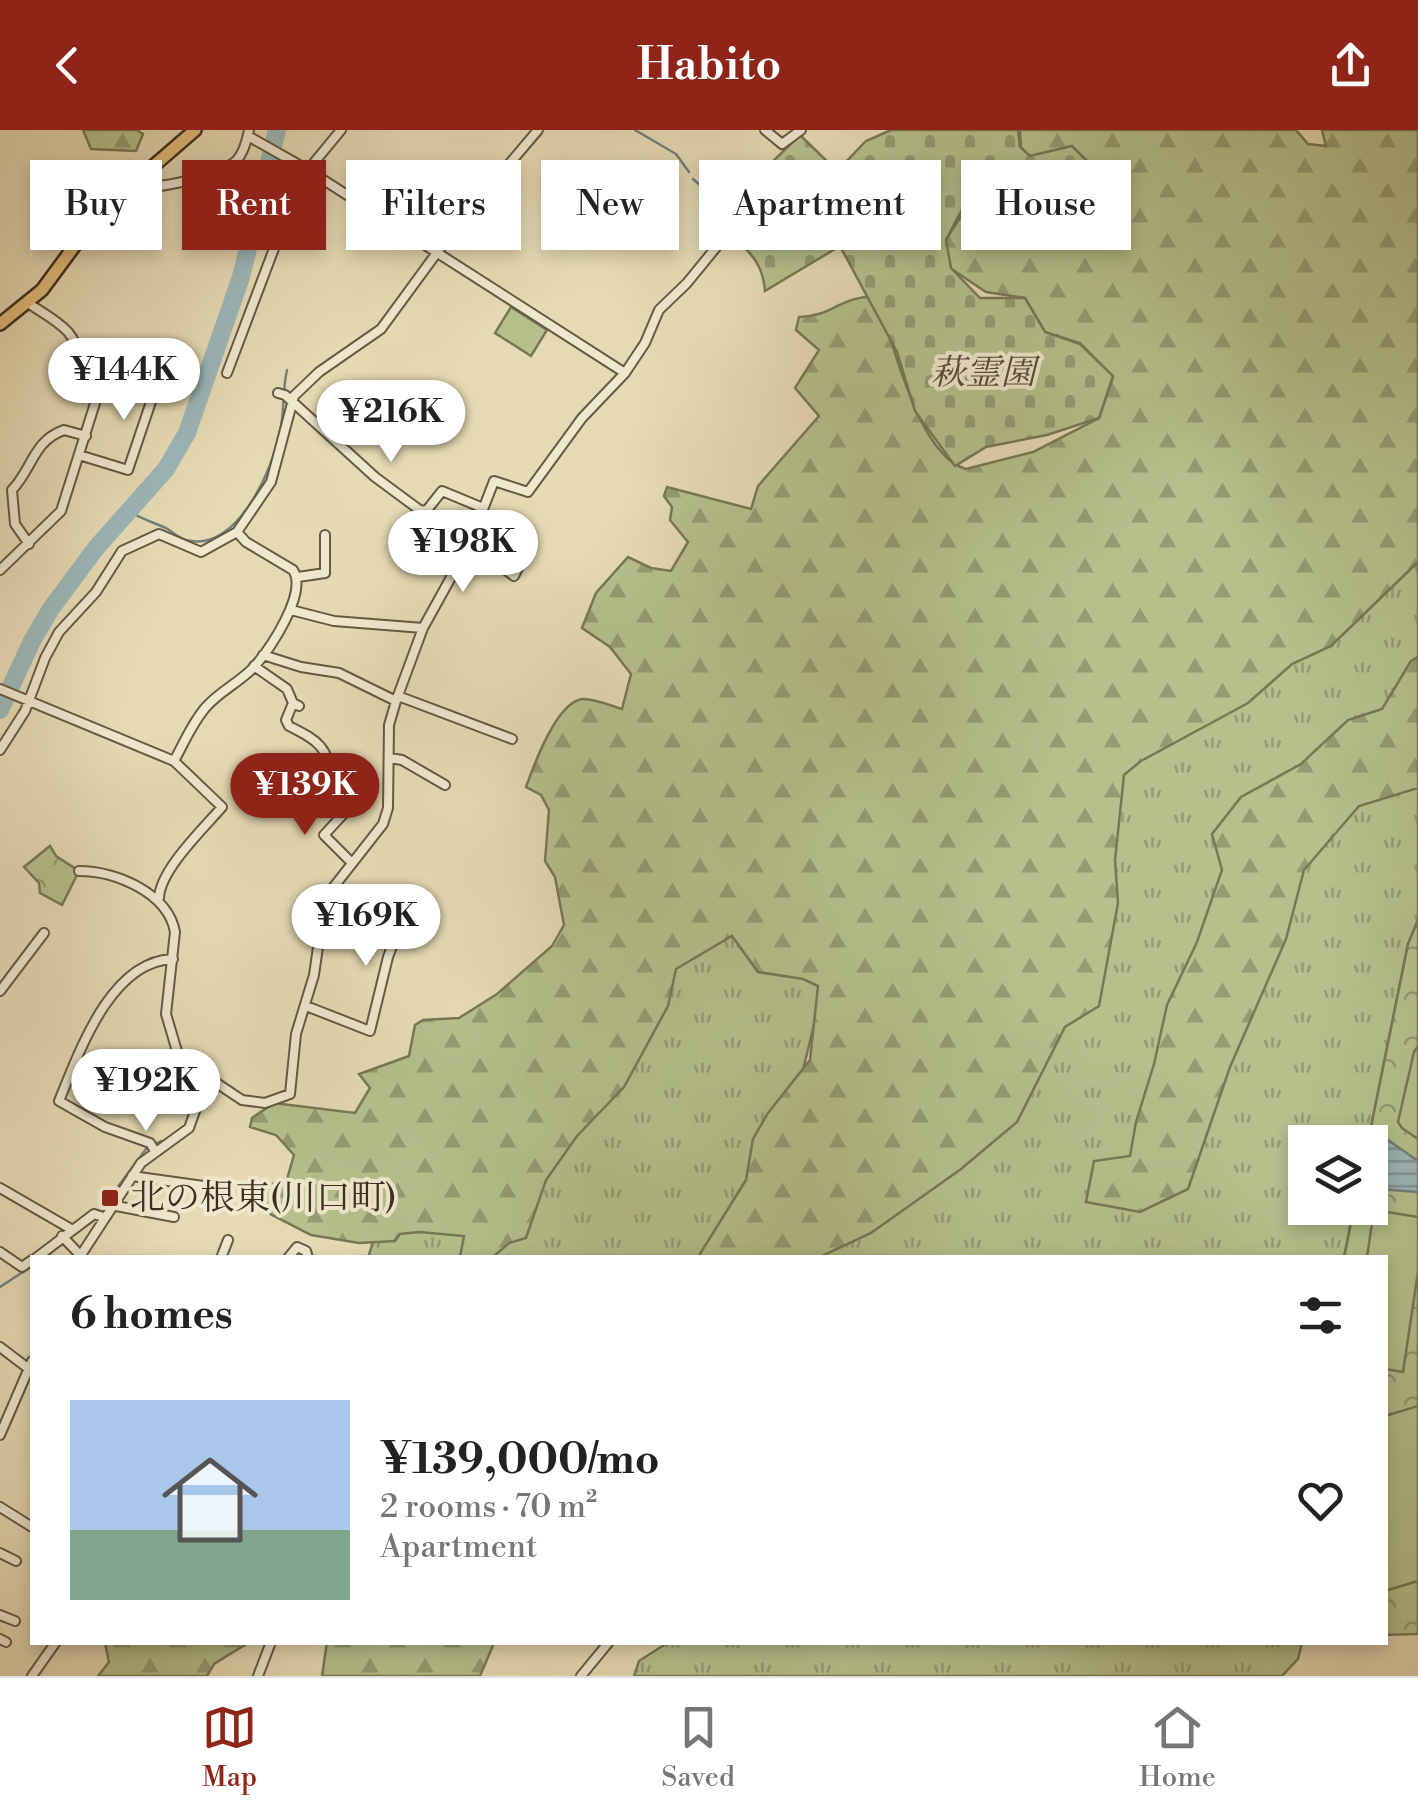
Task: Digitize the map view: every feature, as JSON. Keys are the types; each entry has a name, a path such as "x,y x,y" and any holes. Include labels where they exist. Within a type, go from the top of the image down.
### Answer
{"main road":[{"path":"160,160 195,130"},
{"path":"0,324 28,303 71,250"}],"street":[{"path":"316,160 340,130"},
{"path":"0,750 54,638 96,592 126,548 159,534 201,552 237,532 264,498 277,468 285,396 381,329 436,252 538,130"},
{"path":"765,130 782,144 801,130"},
{"path":"162,185 226,167 238,158 248,133 293,160"},
{"path":"326,182 625,373"},
{"path":"227,373 273,250"},
{"path":"79,872 108,875 159,898 174,926 166,1014 179,1058 236,1098 265,1103 290,1094 296,1034 306,1006 325,898 383,824 388,808 389,724 397,698 423,628 470,543 494,480 528,492 582,418 625,373 659,310 714,250"},
{"path":"28,303 68,332 84,374 152,396"},
{"path":"79,455 128,470 160,375"},
{"path":"0,570 61,511 102,381"},
{"path":"285,396 375,477 421,511 427,510 442,491 484,508"},
{"path":"29,544 15,524 12,490 28,474 32,456 42,441 64,430 86,436"},
{"path":"174,760 205,708 254,666 290,610 298,577 294,570 246,542 237,532"},
{"path":"298,577 326,573 325,535"},
{"path":"470,543 514,576 528,549"},
{"path":"290,610 334,621 423,628"},
{"path":"263,655 339,673 512,739"},
{"path":"254,666 287,690 296,705 286,720 289,726 312,737 326,750 335,781 284,804"},
{"path":"0,690 174,760 222,806 175,863 162,882 159,898"},
{"path":"390,758 402,760 445,785"},
{"path":"348,810 324,835 352,863"},
{"path":"306,1006 370,1030 394,940 421,902"},
{"path":"0,990 44,933"},
{"path":"153,1147 59,1102 101,1009 145,965 155,959 173,959"},
{"path":"80,1255 153,1147 189,1128 207,1078"},
{"path":"132,1176 225,1189"},
{"path":"0,1188 71,1230"},
{"path":"112,1206 174,1217"},
{"path":"40,1255 94,1214 103,1217"},
{"path":"64,1238 78,1255"},
{"path":"222,1255 228,1240"},
{"path":"0,1252 22,1266 30,1261"},
{"path":"0,1347 30,1364"},
{"path":"0,1434 28,1383"},
{"path":"0,1507 30,1526"},
{"path":"0,1554 16,1560"},
{"path":"0,1615 15,1621"},
{"path":"32,1676 54,1645"},
{"path":"258,1676 271,1645"},
{"path":"582,1676 606,1645"}],"green space":[{"path":"83,130 137,130 143,134 136,151 91,149"},
{"name":"萩霊園","path":"891,130 1018,130 1020,147 1030,156 1072,146 1086,160 961,160 961,212 946,240 951,268 980,298 1025,298 1045,332 1080,344 1113,376 1099,418 1047,435 986,447 955,466 915,411 897,352 842,250 941,250 941,160 848,160 866,141"},
{"path":"1020,130 1296,130 1308,144 1326,146 1322,130 1418,130 1418,562 1331,646 1292,664 1248,703 1141,761 1124,775 1115,860 1118,903 1099,1006 1065,1027 1017,1122 961,1169 871,1233 824,1255 699,1255 746,1180 753,1139 768,1113 810,1060 818,986 803,979 758,972 732,936 676,969 668,1006 624,1087 577,1136 546,1180 526,1238 509,1243 495,1255 460,1255 464,1236 419,1232 400,1234 395,1241 359,1243 311,1235 253,1205 252,1191 287,1179 294,1155 276,1135 250,1127 252,1118 274,1103 355,1113 370,1088 359,1074 409,1056 415,1025 423,1020 459,1018 497,994 552,946 564,925 555,877 545,861 549,810 541,795 526,787 547,736 563,711 582,699 622,709 631,674 610,647 582,628 596,593 628,557 651,568 671,571 688,542 670,520 672,507 664,496 667,487 751,509 758,486 819,416 795,388 819,350 796,330 799,317 821,313 854,299 877,297 921,420 949,460 966,469 1033,452 1099,418 1113,377 1080,343 1045,332 1025,298 986,292 950,268 945,241 961,216 961,250 1131,250 1131,160 1030,160 1021,147"},
{"name":"萩霊園","path":"800,135 826,160 774,160"},
{"name":"萩霊園","path":"833,250 765,291 758,265 749,252"},
{"path":"511,307 547,330 531,356 495,333"},
{"path":"1418,521 1418,920 1408,944 1371,1125 1288,1125 1288,1225 1351,1225 1344,1255 810,1255 1112,781"},
{"path":"1418,657 1418,788 1359,806 1304,870 1286,939 1230,1067 1188,1189 1140,1212 1086,1202 1094,1161 1130,1156 1167,1005 1197,942 1222,870 1212,834 1241,797 1301,764 1348,720 1382,709 1411,661"},
{"path":"50,846 56,856 79,871 62,905 40,893 39,883 24,867"},
{"path":"646,877 830,959 774,1189 709,1255 369,1255 379,1222"},
{"path":"1418,920 1418,1634 1388,1635 1388,1255 1345,1255 1351,1225 1388,1225 1388,1125 1371,1125 1408,944"},
{"path":"1418,1046 1418,1139 1398,1122"},
{"path":"1388,1212 1418,1217 1418,1272 1403,1372 1388,1370 1388,1255 1367,1255 1372,1225 1388,1225"},
{"path":"1418,1406 1418,1581 1388,1590 1388,1415"},
{"path":"106,1645 245,1645 214,1664 207,1676 98,1676 109,1662"},
{"path":"327,1645 493,1645 480,1676 322,1676"},
{"path":"664,1645 1302,1645 1298,1659 1282,1676 634,1676 639,1661"}],"water":[{"path":"1388,1140 1418,1161 1418,1192 1388,1190"}],"waterway":[{"path":"0,710 50,610 96,548 166,469 187,433 241,277 277,130"},
{"path":"635,130 676,154 689,172"},
{"path":"693,179 699,184"},
{"path":"131,512 186,540 204,541 236,522 250,505 270,466 282,423 287,370"},
{"path":"111,1196 146,1149 161,1141"},
{"path":"66,1240 93,1221"},
{"path":"48,1255 60,1245"},
{"path":"0,1287 30,1267"}],"place":[{"name":"北の根東(川口町)","path":"110,1198"}]}
